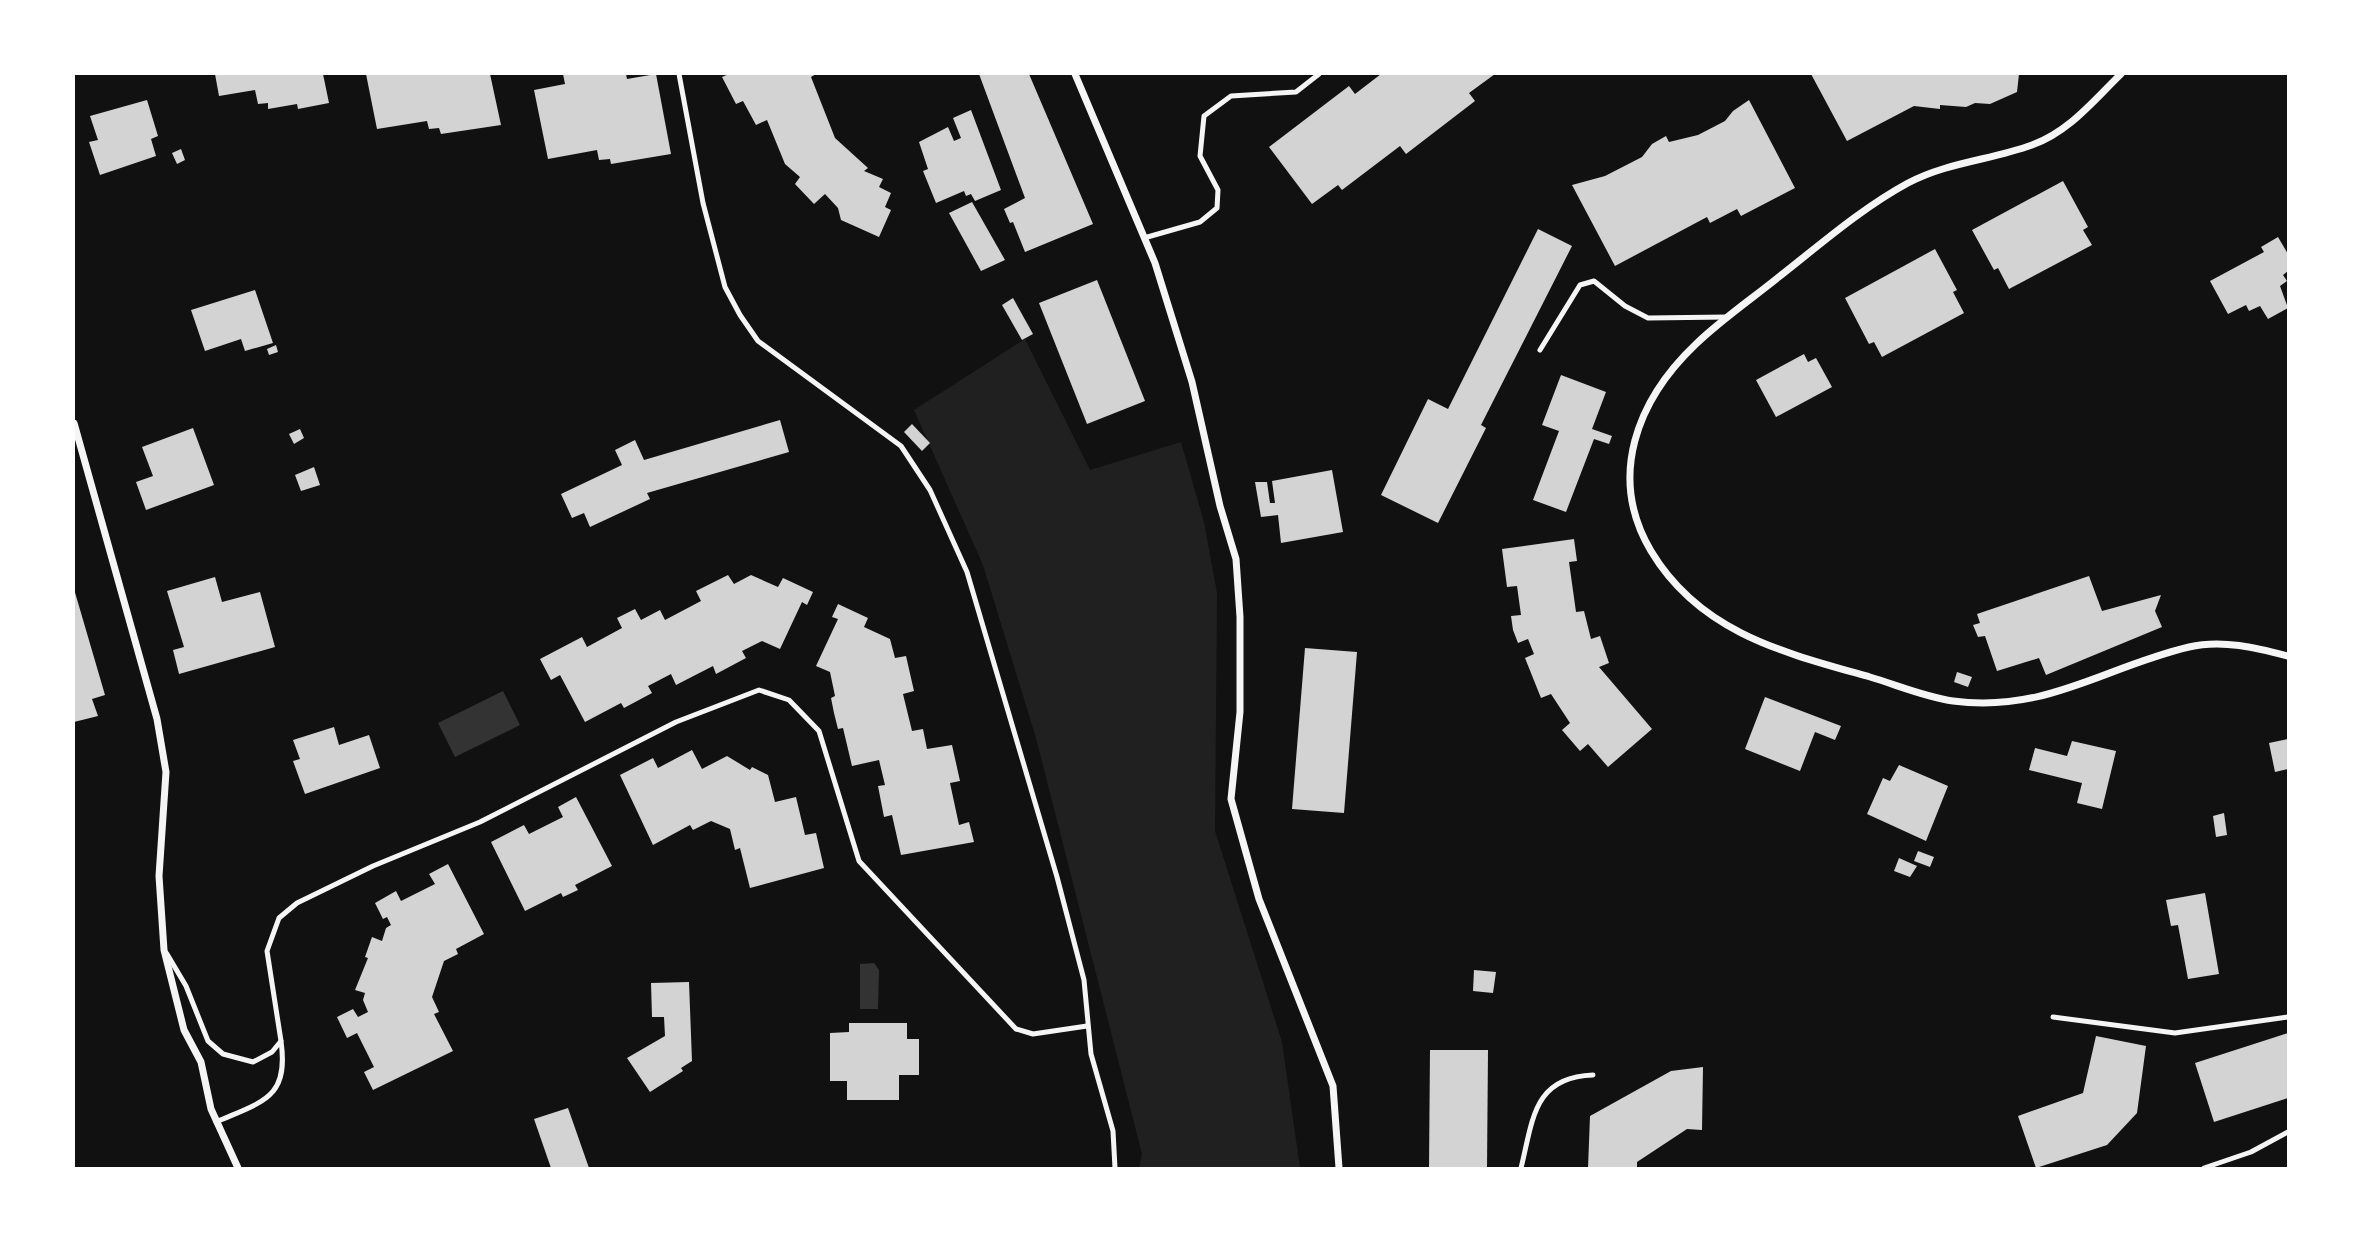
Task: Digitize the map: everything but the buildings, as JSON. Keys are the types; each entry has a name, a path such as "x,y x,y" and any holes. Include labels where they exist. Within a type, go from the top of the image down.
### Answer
{"street":[{"path":"1075,74 1144,238 1192,382 1220,506 1236,559 1240,617 1240,712 1231,799 1259,899 1333,1086 1339,1168"},
{"path":"2121,74 2055,135 2031,146 1943,168 1888,194 1695,345 1670,375 1634,440 1628,468 1631,498 1640,531 1671,579 1701,608 1757,643 1949,701 1986,704 2019,702 2052,695 2190,646 2230,644 2288,656"},
{"path":"74,423 157,719 166,772 159,876 164,950 184,1030 201,1062 216,1122 238,1168"}],"lane":[{"path":"679,74 703,203 725,287 740,315 758,341 901,446 930,490 967,572 1058,877 1084,980 1091,1054 1113,1131 1115,1168"},
{"path":"1144,238 1200,222 1217,208 1218,190 1200,156 1203,116 1231,96 1296,92 1319,74"},
{"path":"1540,350 1580,285 1594,281 1625,306 1648,318 1730,317"},
{"path":"216,1122 264,1098 281,1084 285,1067 267,951 279,918 297,902 362,870 480,822 676,722 758,690 789,700 819,731 859,861 1016,1029 1033,1034 1087,1026"},
{"path":"164,950 186,986 208,1041 223,1054 253,1062 272,1052 281,1041"},
{"path":"2053,1017 2175,1033 2288,1017"},
{"path":"1521,1168 1536,1109 1548,1089 1569,1076 1593,1075"},
{"path":"2204,1168 2251,1152 2288,1132"}],"shaded area":[{"path":"1025,339 1090,470 1181,442 1204,522 1217,593 1215,831 1282,1042 1300,1168 1139,1168 1142,1154 1036,738 983,565 914,410"},
{"path":"503,691 520,725 455,757 438,723"},
{"path":"874,963 879,970 878,1009 860,1009 860,964"}]}
